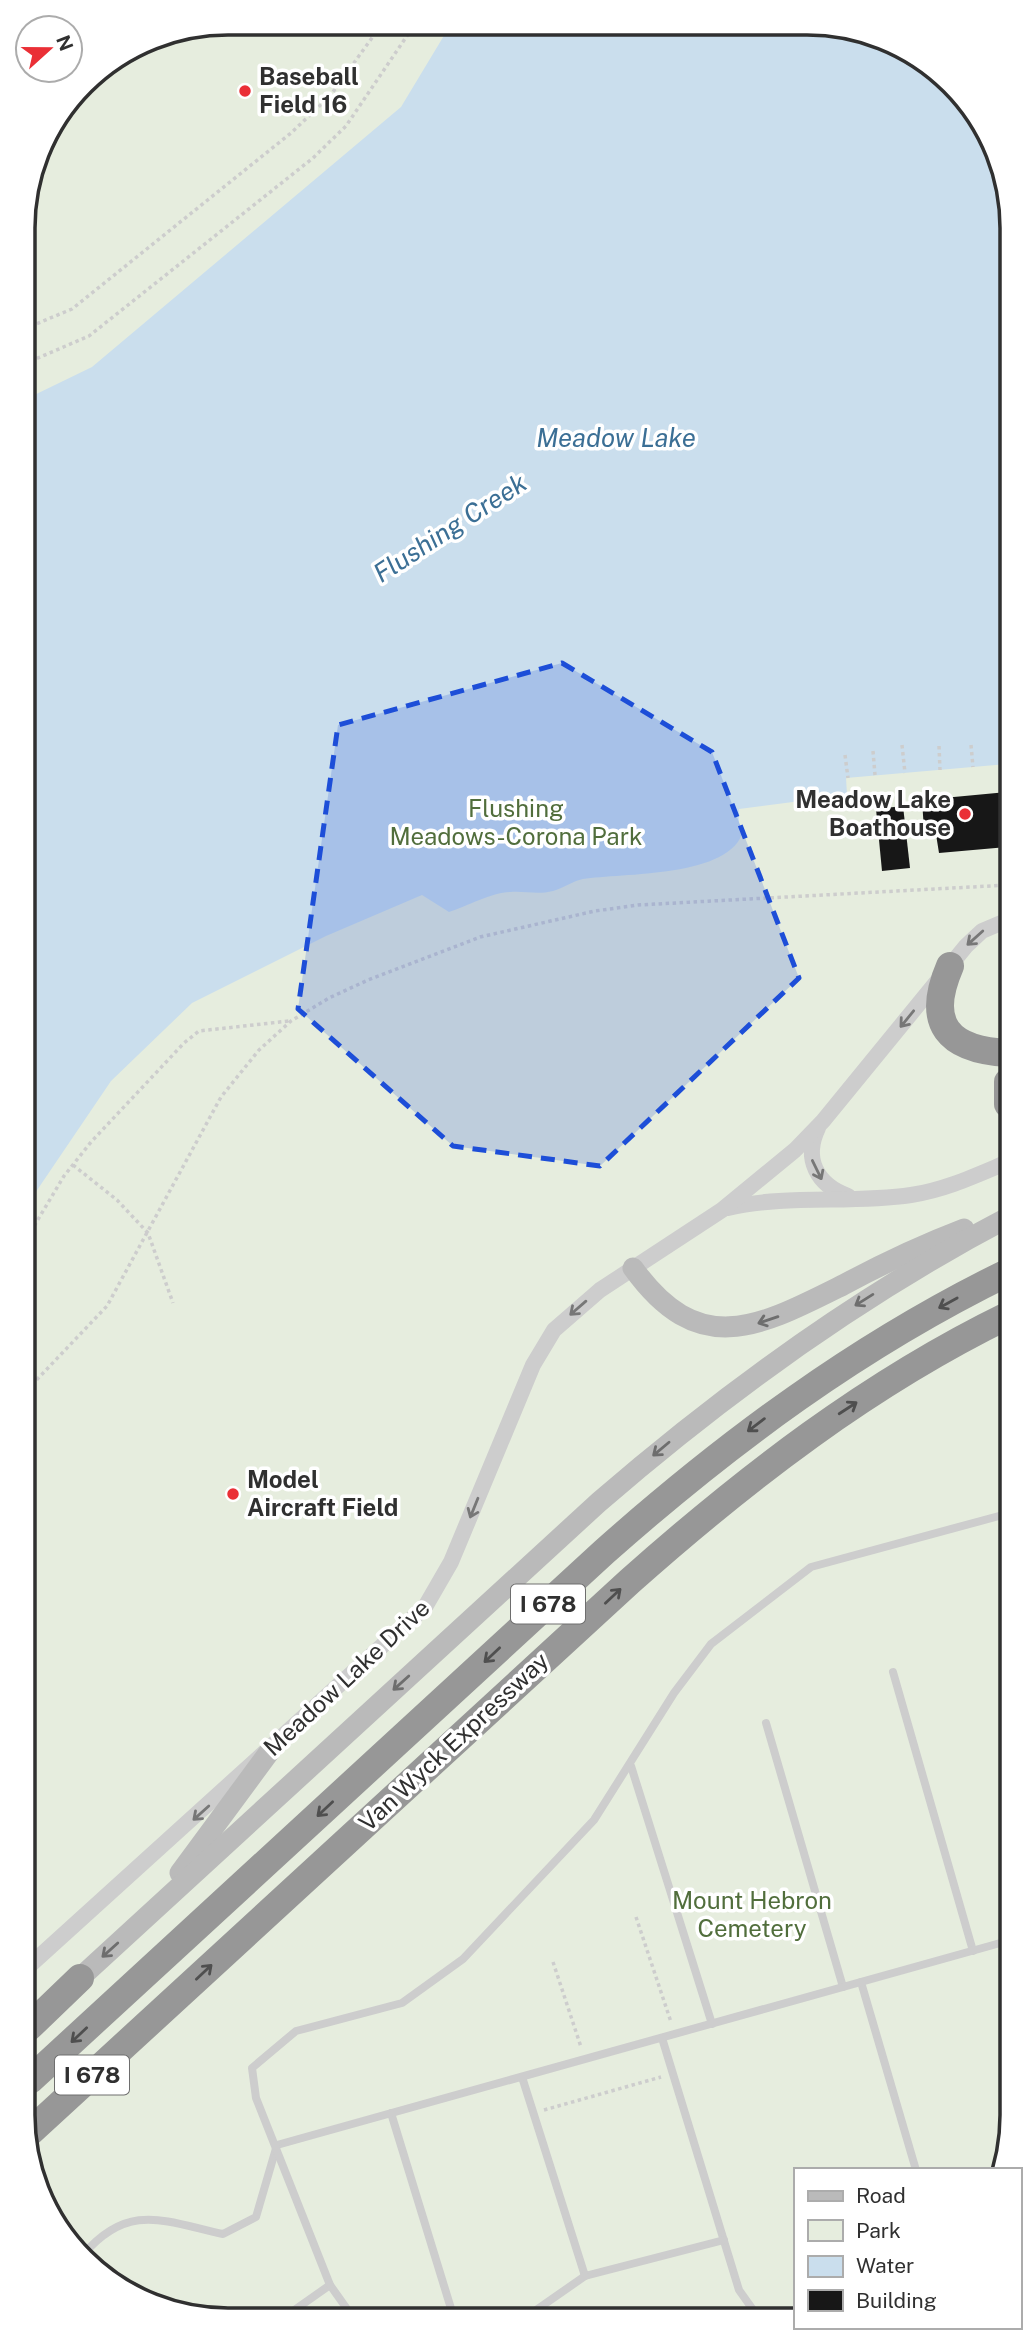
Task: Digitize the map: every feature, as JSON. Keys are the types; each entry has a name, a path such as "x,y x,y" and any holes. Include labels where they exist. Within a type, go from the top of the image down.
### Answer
{"highway":[{"path":"950,966 939,999 940,1013 951,1036 972,1049 1000,1052"},
{"name":"Van Wyck Expressway","path":"35,2075 604,1552 690,1477 769,1415 851,1360 1000,1277"},
{"name":"Van Wyck Expressway","path":"36,2127 688,1529 792,1447 913,1367 1000,1320"},
{"path":"913,1367 1000,1339"},
{"path":"35,2021 80,1978"},
{"path":"38,2145 154,2018"}],"street":[{"path":"859,1197 827,1186 814,1168 811,1147 823,1121 975,937 1000,924"},
{"name":"Meadow Lake Drive","path":"35,1961 270,1751 433,1597 461,1540 543,1347 583,1303 722,1210 778,1165 823,1121"},
{"path":"722,1210 753,1203 929,1191 1000,1165"},
{"path":"633,1268 664,1304 678,1314 707,1325 738,1327 772,1319 932,1241 1000,1218"},
{"path":"35,2015 141,1923 599,1502 683,1431 747,1380 847,1311 1000,1220"},
{"path":"141,1923 270,1751"}],"lane":[{"path":"346,2308 330,2285 277,2145 256,2098 252,2068 296,2031 402,2003 463,1959 594,1820 631,1766 674,1693 711,1644 811,1567 1000,1516"},
{"path":"893,1672 973,1951"},
{"path":"766,1723 843,1987"},
{"path":"631,1766 712,2024"},
{"path":"277,2145 1000,1943"},
{"path":"861,1982 915,2168"},
{"path":"662,2038 739,2290 752,2308"},
{"path":"522,2077 585,2276"},
{"path":"391,2113 451,2308"},
{"path":"89,2248 96,2240 133,2218 161,2220 223,2234 256,2217 277,2145"},
{"path":"539,2308 585,2276 724,2239"},
{"path":"297,2308 330,2285"}],"path":[{"path":"35,324 72,309 292,132 330,96 374,35"},
{"path":"35,359 89,336 313,158 346,126 408,35"},
{"path":"902,745 905,773"},
{"path":"971,745 972,767"},
{"path":"939,746 940,770"},
{"path":"873,751 875,775"},
{"path":"845,755 848,778"},
{"path":"35,1382 107,1306 221,1097 259,1051 291,1021 329,998 480,937 596,911 638,905 1000,885"},
{"path":"35,1225 73,1165 134,1093 199,1031 291,1021"},
{"path":"73,1165 117,1200 148,1233 173,1303"},
{"path":"636,1917 674,2034"},
{"path":"553,1962 584,2059"},
{"path":"534,2112 674,2074"}],"highlighted area":[{"path":"562,663 712,752 799,978 600,1166 453,1146 298,1009 338,725"}],"green space":[{"name":"Flushing Meadows-Corona Park","path":"228,35 807,35 845,39 892,55 934,83 967,121 980,143 993,178 1000,228 1000,2128 992,2168 794,2168 794,2308 215,2308 190,2304 143,2288 101,2260 68,2222 55,2200 42,2165 35,2115 35,215 50,154 61,131 83,101 101,83 131,61 166,45 190,39"}],"water":[{"name":"Meadow Lake","path":"444,35 832,37 869,45 892,55 934,83 952,101 967,121 985,154 993,178 1000,228 1000,765 846,778 847,795 739,809 739,823 743,830 735,846 719,857 698,865 648,874 583,879 547,892 504,893 449,912 422,895 326,936 192,1003 111,1081 35,1193 35,395 92,367 401,107"}],"building":[{"name":"Meadow Lake Boathouse","path":"1000,793 1000,848 939,853 935,828 924,830 922,800"},
{"path":"903,806 910,868 882,871 876,809"}],"place":[{"name":"Baseball Field 16","path":"245,91"},
{"name":"Meadow Lake Boathouse","path":"965,814"},
{"name":"Model Aircraft Field","path":"233,1494"}],"water label":[{"name":"Flushing Creek","path":"450,528"}],"park label":[{"name":"Mount Hebron Cemetery","path":"752,1915"}]}
